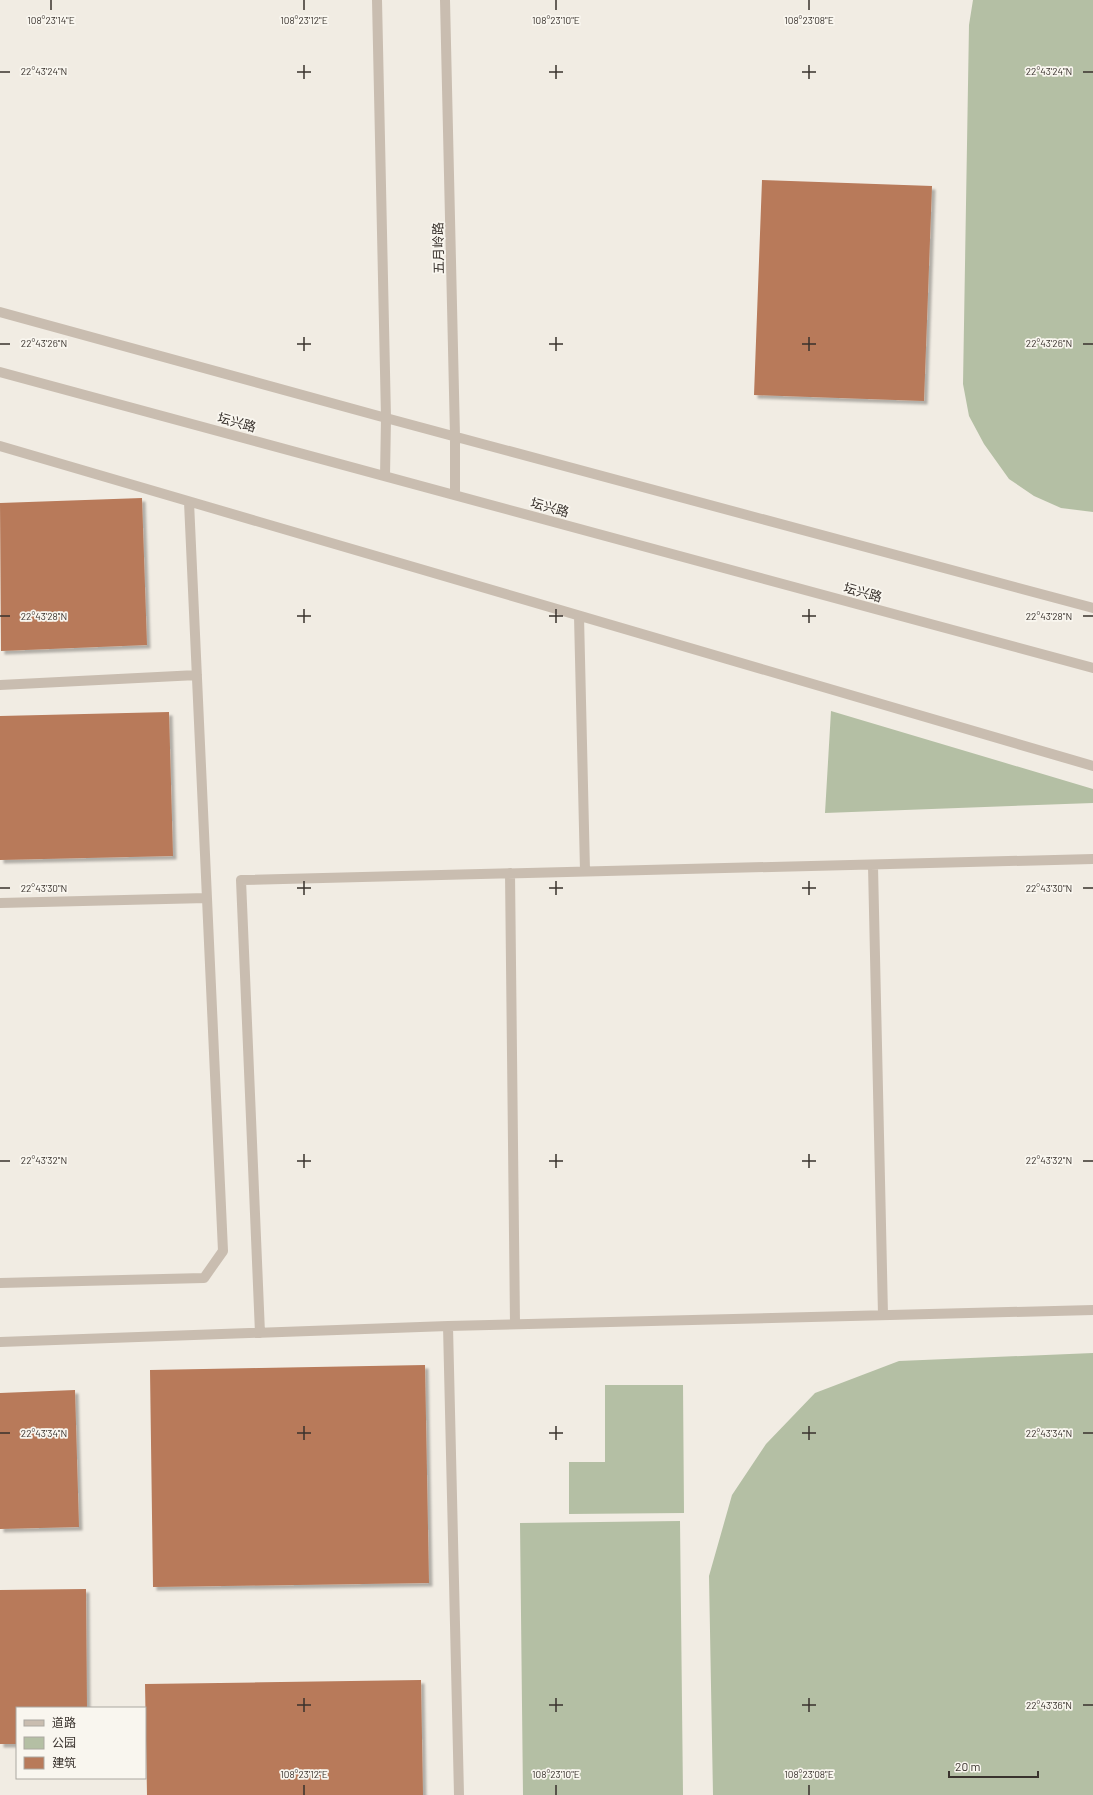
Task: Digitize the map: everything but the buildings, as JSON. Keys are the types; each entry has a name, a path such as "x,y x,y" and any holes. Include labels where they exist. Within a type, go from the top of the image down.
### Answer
{"street":[{"path":"377,0 386,418 385,476"},
{"name":"五月岭路","path":"445,0 455,494"},
{"path":"0,312 386,418 1093,608"},
{"name":"坛兴路","path":"0,372 1093,668"},
{"path":"0,446 1093,766"},
{"path":"0,1283 204,1278 223,1251 189,502"},
{"path":"579,616 585,871"},
{"path":"0,685 197,675"},
{"path":"260,1333 241,880 585,871 873,866 1093,859"},
{"path":"873,866 883,1315"},
{"path":"510,873 515,1324"},
{"path":"0,903 207,898"},
{"path":"0,1342 515,1324 1093,1310"},
{"path":"448,1326 459,1795"}],"green space":[{"path":"973,0 1093,0 1093,512 1061,508 1034,496 1009,479 984,444 969,416 963,384 969,25"},
{"path":"831,711 1093,789 1093,803 825,813"},
{"path":"1093,1353 1093,1795 713,1795 709,1576 732,1495 766,1444 815,1393 899,1361"},
{"path":"605,1385 683,1385 684,1513 569,1514 569,1462 605,1462"},
{"path":"680,1521 683,1795 523,1795 520,1523"}]}
